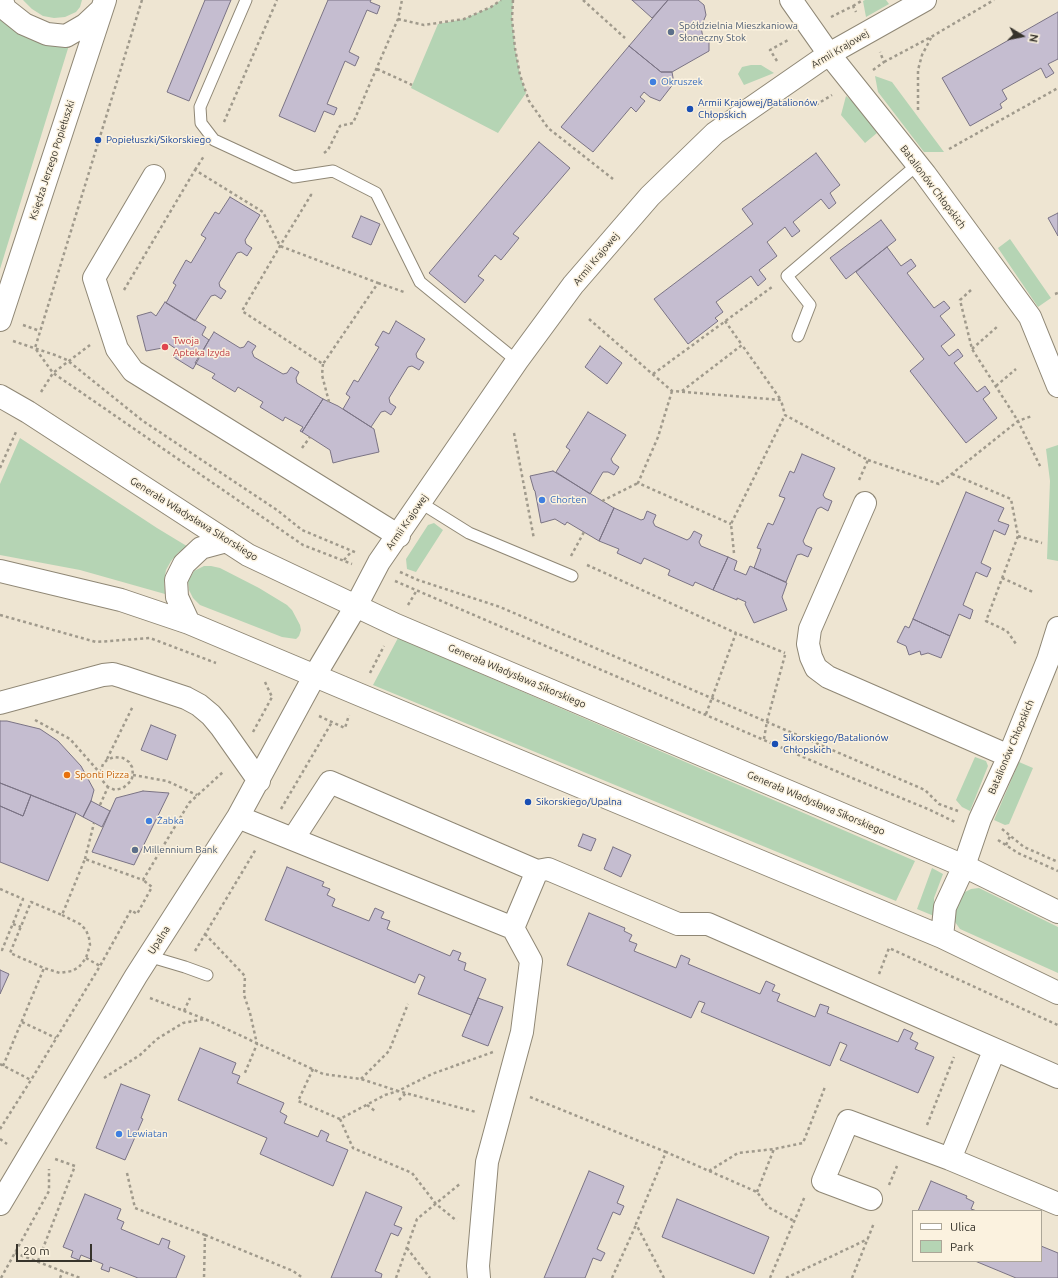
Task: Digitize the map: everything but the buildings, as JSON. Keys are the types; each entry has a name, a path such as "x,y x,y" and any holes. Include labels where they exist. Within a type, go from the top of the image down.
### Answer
{"street":[{"path":"2,0 5,9 24,24 47,34 66,36 86,25 103,5"},
{"name":"Batalionów Chłopskich","path":"791,0 829,54 917,164 1030,317 1058,386"},
{"name":"Armii Krajowej","path":"315,675 377,568 517,361 573,285 650,196 715,133 829,54 925,0"},
{"name":"Księdza Jerzego Popiełuszki","path":"3,329 103,5"},
{"path":"154,176 94,278 117,349 133,371 399,536"},
{"name":"Generała Władysława Sikorskiego","path":"0,396 28,412 248,554 396,625 964,866 1058,912"},
{"path":"865,503 810,629 808,644 811,657 816,668 828,677 1009,756"},
{"path":"189,623 177,597 176,580 184,564 201,548 227,541"},
{"path":"0,571 121,600 189,623 942,937 1058,993"},
{"name":"Batalionów Chłopskich","path":"942,937 945,907 964,866 978,826 1009,756 1048,660 1058,628"},
{"path":"0,703 102,675 113,674 186,698 199,705 221,726 258,781"},
{"name":"Upalna","path":"0,1204 148,956 238,817 315,675"},
{"path":"292,839 330,782 537,871 548,869 678,924 708,924 994,1051 1058,1077"},
{"path":"238,817 513,928 531,961 522,1032 487,1162 478,1266 479,1278"},
{"path":"513,928 537,871"},
{"path":"950,1160 994,1051"},
{"path":"871,1199 823,1180 848,1121 950,1160 1058,1204"}],"lane":[{"path":"246,0 200,107 202,124 214,140 294,176 333,171 376,193 420,282 517,361"},
{"path":"798,336 810,305 787,276 917,164"},
{"path":"421,502 469,533 572,576"},
{"path":"148,956 207,974"}],"path":[{"path":"35,348 142,0"},
{"path":"121,296 195,170 221,130 277,0"},
{"path":"323,364 242,311 311,195 312,174 310,161 321,156 328,150 340,126 352,124 398,19 402,0"},
{"path":"398,19 424,25 464,19 491,7 502,0"},
{"path":"514,0 512,19 515,48 520,75 529,101 548,128 612,179"},
{"path":"583,0 625,38"},
{"path":"827,19 863,0"},
{"path":"873,70 884,62 931,37 994,0"},
{"path":"853,6 858,16"},
{"path":"778,62 770,50 794,37"},
{"path":"918,110 918,70 922,55 931,37"},
{"path":"879,50 884,62"},
{"path":"377,69 412,85"},
{"path":"949,149 1058,88"},
{"path":"804,97 814,106 833,95"},
{"path":"195,170 262,212 280,246 378,283 323,364 322,375 329,402"},
{"path":"653,374 787,276"},
{"path":"971,290 960,300 972,349 1018,421 1041,468"},
{"path":"589,319 672,390 781,400"},
{"path":"725,321 781,400 785,415 732,524 734,553"},
{"path":"972,349 998,326"},
{"path":"3,329 35,348 67,360 143,421 277,510 302,530 352,551 377,568 852,778 928,809 978,826 1004,831 1024,847 1058,862"},
{"path":"681,391 742,345"},
{"path":"35,348 52,373 303,545 344,560 418,580 500,607 767,721 926,790 940,804 978,826 1018,853 1058,871"},
{"path":"996,386 1016,369"},
{"path":"602,501 638,483 658,437 672,390"},
{"path":"785,415 868,460 939,484 1018,421 1032,416"},
{"path":"514,433 534,539 540,542"},
{"path":"858,482 868,460"},
{"path":"952,474 1011,499 1018,536 986,620 1007,631 1016,644"},
{"path":"638,483 732,524"},
{"path":"570,557 584,532"},
{"path":"1018,536 1042,543"},
{"path":"344,560 352,551"},
{"path":"564,554 578,560"},
{"path":"585,563 736,633 785,653"},
{"path":"1002,578 1033,592"},
{"path":"706,714 711,697 736,633"},
{"path":"764,739 767,721 788,646"},
{"path":"100,773 103,764 107,760 144,684"},
{"path":"143,880 189,803 241,755 272,698"},
{"path":"28,718 35,720 70,739 100,773 104,784 108,787 115,790 123,788 131,781 133,775 132,767 123,758 114,757 107,760"},
{"path":"185,967 332,722"},
{"path":"133,775 167,781 198,795"},
{"path":"100,805 108,787"},
{"path":"62,915 85,859 94,823"},
{"path":"1006,845 1010,836"},
{"path":"0,1129 100,966 131,910 137,914 152,887 143,880 85,859"},
{"path":"0,889 23,899 2,950 0,950"},
{"path":"31,902 62,915 80,924 86,930 89,938 90,945 86,958 80,967 72,971 60,973 44,968 10,953 31,902"},
{"path":"13,924 21,927"},
{"path":"205,934 245,976 244,995 257,1044 244,1075"},
{"path":"889,948 1058,1025"},
{"path":"86,958 100,966"},
{"path":"4,1066 44,968"},
{"path":"147,997 205,1019 323,1074 361,1079 398,1091 483,1114 500,1114 512,1104 530,1097 666,1152 708,1172 757,1192 768,1207 794,1221"},
{"path":"184,1011 190,998"},
{"path":"361,1079 389,1051 408,1004"},
{"path":"103,1075 99,1081 140,1055 158,1039 183,1023 205,1019"},
{"path":"22,1022 56,1038"},
{"path":"918,1148 962,1036"},
{"path":"340,1119 385,1095 398,1091 432,1074 498,1050"},
{"path":"0,1064 31,1080"},
{"path":"313,1069 298,1102 340,1119 353,1148 412,1173 436,1204 462,1225"},
{"path":"708,1172 738,1153 774,1149 803,1143 825,1087"},
{"path":"399,1100 406,1093"},
{"path":"366,1105 375,1110"},
{"path":"757,1192 774,1149"},
{"path":"612,1278 666,1152"},
{"path":"2,1278 49,1191 49,1170 59,1153"},
{"path":"38,1261 75,1166 56,1159"},
{"path":"127,1173 135,1208 293,1271 303,1278"},
{"path":"396,1278 417,1219 462,1182"},
{"path":"770,1278 804,1197"},
{"path":"636,1224 664,1278"},
{"path":"204,1278 205,1235"},
{"path":"786,1278 868,1238"},
{"path":"407,1247 430,1278"},
{"path":"15,1253 80,1278"},
{"path":"60,1278 63,1271"}],"green space":[{"path":"23,0 82,0 80,7 76,12 65,17 54,18 43,16 32,9"},
{"path":"501,0 513,0 512,19 515,48 520,75 526,93 498,133 411,88 438,24 464,19 491,7"},
{"path":"886,0 889,4 866,17 863,1"},
{"path":"0,18 70,42 0,269"},
{"path":"761,65 774,73 744,85 738,74 742,67"},
{"path":"875,76 892,82 944,152 924,152 878,92"},
{"path":"846,96 858,106 877,133 865,143 841,115"},
{"path":"1010,239 1051,298 1038,307 998,248"},
{"path":"20,438 190,548 179,552 171,561 166,570 164,582 165,594 80,570 0,555 0,484"},
{"path":"1058,445 1058,561 1047,559 1050,481 1046,449"},
{"path":"434,523 443,530 416,572 407,569 406,559 428,525"},
{"path":"204,566 220,568 259,588 287,605 292,610 300,625 301,630 299,636 296,639 282,637 200,605 193,598 189,590 188,581 194,571"},
{"path":"398,638 915,861 896,901 373,685"},
{"path":"975,757 986,761 988,766 970,811 962,807 956,800"},
{"path":"1019,762 1033,768 1009,824 1005,825 994,820"},
{"path":"932,868 943,874 934,898 934,916 917,909"},
{"path":"979,888 1058,927 1058,973 960,929 955,922 953,914 963,893 971,889"}],"place":[{"name":"Spółdzielnia Mieszkaniowa Słoneczny Stok","path":"671,32"},
{"name":"Okruszek","path":"653,82"},
{"name":"Armii Krajowej/Batalionów Chłopskich","path":"690,109"},
{"name":"Popiełuszki/Sikorskiego","path":"98,140"},
{"name":"Twoja Apteka Izyda","path":"165,347"},
{"name":"Chorten","path":"542,500"},
{"name":"Sikorskiego/Batalionów Chłopskich","path":"775,744"},
{"name":"Sponti Pizza","path":"67,775"},
{"name":"Sikorskiego/Upalna","path":"528,802"},
{"name":"Żabka","path":"149,821"},
{"name":"Millennium Bank","path":"135,850"},
{"name":"Lewiatan","path":"119,1134"}]}
